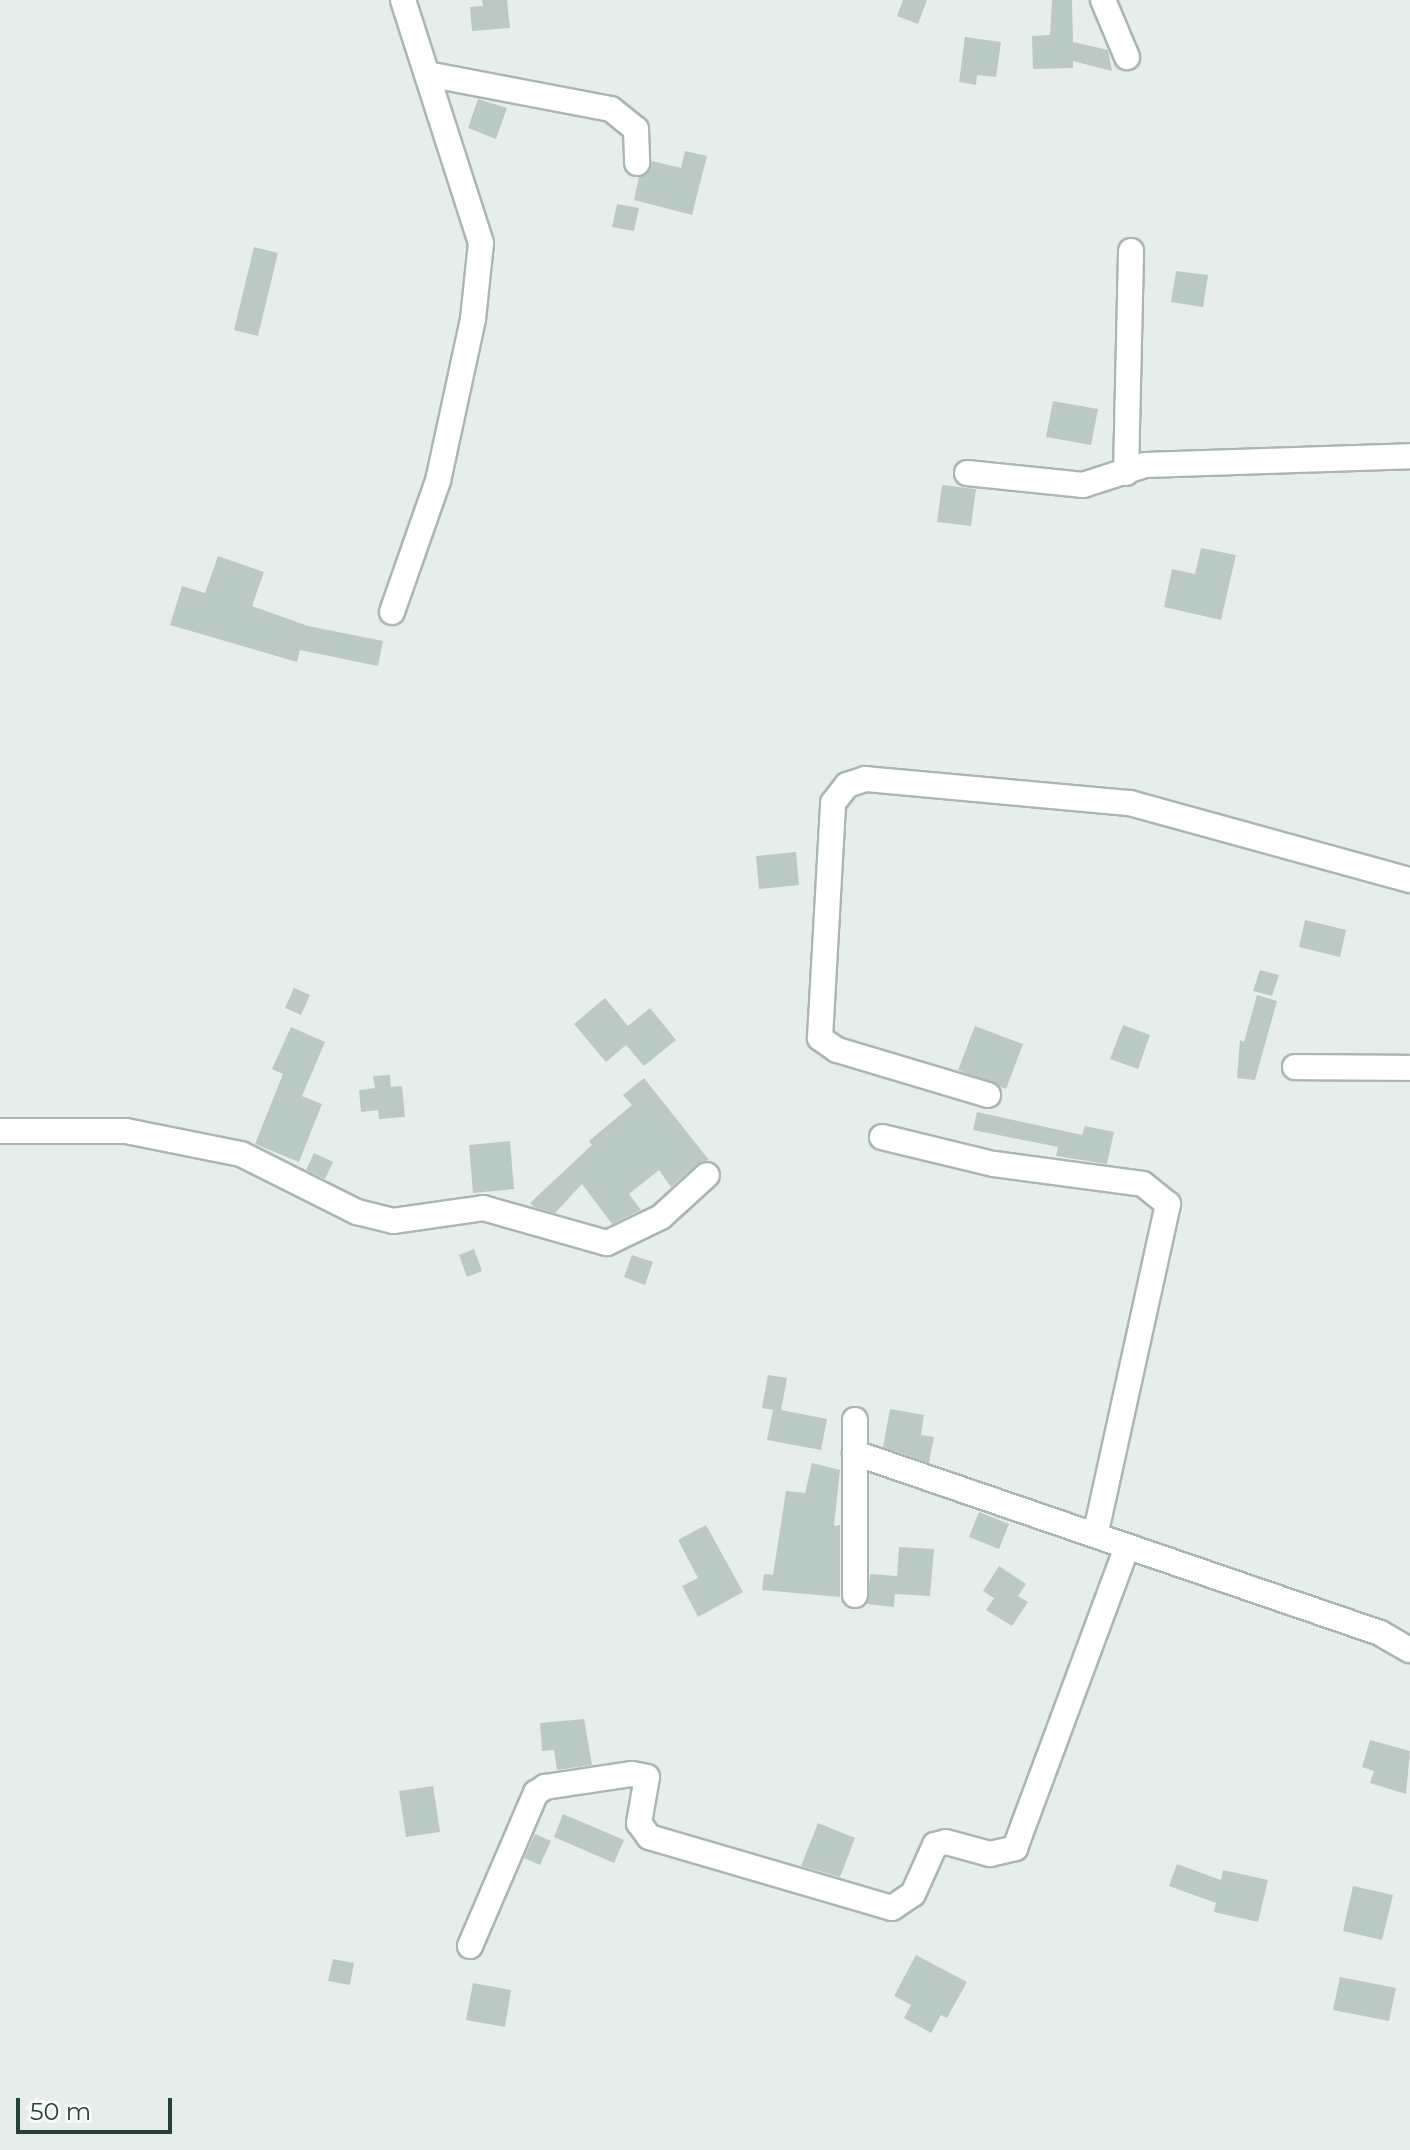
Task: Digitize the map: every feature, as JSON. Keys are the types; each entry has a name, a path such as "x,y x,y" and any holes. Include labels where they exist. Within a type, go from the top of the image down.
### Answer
{"street":[{"path":"392,612 438,481 473,319 481,243 403,0"},
{"path":"1103,0 1127,57"},
{"path":"427,74 611,109 636,129 637,163"},
{"path":"1126,473 1131,251"},
{"path":"967,473 1083,485 1145,465 1212,460 1410,456"},
{"path":"988,1095 837,1050 820,1038 833,803 847,785 865,779 1130,803 1410,880"},
{"path":"1295,1067 1410,1068"},
{"path":"0,1131 126,1131 241,1154 357,1212 393,1221 483,1208 607,1243 661,1217 707,1175"},
{"path":"882,1137 994,1164 1143,1184 1168,1204 1095,1535"},
{"path":"855,1420 855,1595"},
{"path":"855,1453 1380,1633 1410,1650"},
{"path":"470,1946 536,1793 545,1787 632,1774 647,1777 639,1823 649,1837 892,1908 913,1894 935,1845 946,1842 990,1854 1015,1848 1127,1547"}],"building":[{"path":"482,0 507,0 510,28 472,31 470,7 483,6"},
{"path":"903,0 927,0 918,24 897,16"},
{"path":"1052,0 1072,0 1073,42 1108,50 1112,71 1073,61 1073,68 1033,69 1032,36 1050,35"},
{"path":"965,37 1001,42 996,77 977,75 976,85 959,82"},
{"path":"478,99 507,108 496,139 468,128"},
{"path":"685,151 707,156 692,215 634,200 639,177 650,171 652,161 681,168"},
{"path":"617,204 639,208 634,231 612,227"},
{"path":"254,247 278,253 258,336 234,330"},
{"path":"1176,271 1208,275 1203,307 1171,302"},
{"path":"1053,401 1098,409 1091,445 1046,437"},
{"path":"942,485 976,489 971,526 937,522"},
{"path":"1201,548 1236,555 1221,620 1164,607 1172,569 1195,574"},
{"path":"218,556 264,572 252,606 308,626 383,641 378,666 300,650 297,662 170,625 182,586 205,593"},
{"path":"796,852 799,885 759,889 756,856"},
{"path":"1305,920 1346,930 1340,957 1299,947"},
{"path":"1260,970 1279,975 1272,996 1253,991"},
{"path":"294,988 310,995 301,1015 285,1008"},
{"path":"1257,995 1277,1001 1255,1080 1237,1078 1240,1040 1244,1042"},
{"path":"605,998 628,1026 650,1008 676,1040 644,1066 626,1045 606,1062 574,1024"},
{"path":"1123,1025 1150,1035 1138,1069 1110,1059"},
{"path":"975,1026 1023,1044 1006,1089 958,1070"},
{"path":"291,1027 325,1042 302,1096 322,1104 299,1162 255,1144 283,1074 272,1069"},
{"path":"390,1075 391,1087 402,1086 405,1117 379,1119 378,1110 361,1112 359,1090 375,1088 373,1076"},
{"path":"644,1078 709,1160 697,1164 671,1187 659,1170 629,1194 641,1210 612,1224 582,1184 555,1213 534,1207 530,1203 592,1145 589,1141 632,1105 623,1095"},
{"path":"977,1112 1082,1135 1085,1126 1114,1132 1107,1164 1056,1156 1058,1147 973,1130"},
{"path":"510,1141 514,1189 473,1193 469,1145"},
{"path":"314,1153 333,1162 325,1179 306,1170"},
{"path":"474,1249 482,1271 467,1277 459,1255"},
{"path":"632,1255 653,1262 645,1285 624,1277"},
{"path":"768,1375 787,1378 781,1410 827,1419 821,1450 767,1440 773,1410 762,1408"},
{"path":"890,1409 924,1415 921,1435 934,1437 929,1463 883,1447"},
{"path":"812,1463 840,1470 834,1526 840,1525 840,1597 762,1590 764,1574 773,1575 786,1491 805,1493"},
{"path":"979,1512 1009,1524 999,1549 969,1537"},
{"path":"706,1525 743,1592 698,1617 682,1586 698,1578 678,1540"},
{"path":"899,1547 934,1549 930,1596 895,1594 894,1607 867,1604 870,1574 897,1576"},
{"path":"999,1566 1026,1584 1018,1596 1028,1602 1012,1626 986,1610 994,1598 983,1591"},
{"path":"584,1719 592,1765 557,1770 554,1750 542,1751 540,1723"},
{"path":"1370,1740 1410,1751 1406,1794 1370,1783 1374,1771 1362,1767"},
{"path":"433,1786 440,1832 406,1837 399,1791"},
{"path":"563,1814 624,1840 614,1863 554,1837"},
{"path":"818,1823 855,1838 840,1877 801,1866"},
{"path":"535,1834 551,1841 540,1865 524,1858"},
{"path":"1177,1864 1221,1880 1223,1870 1268,1880 1258,1922 1214,1912 1216,1903 1169,1886"},
{"path":"1353,1886 1393,1895 1382,1940 1343,1931"},
{"path":"916,1955 967,1982 947,2018 941,2015 931,2033 904,2018 911,2005 894,1996"},
{"path":"333,1959 354,1963 350,1985 328,1981"},
{"path":"1340,1977 1396,1988 1389,2021 1333,2010"},
{"path":"473,1983 511,1990 505,2027 466,2020"}]}
